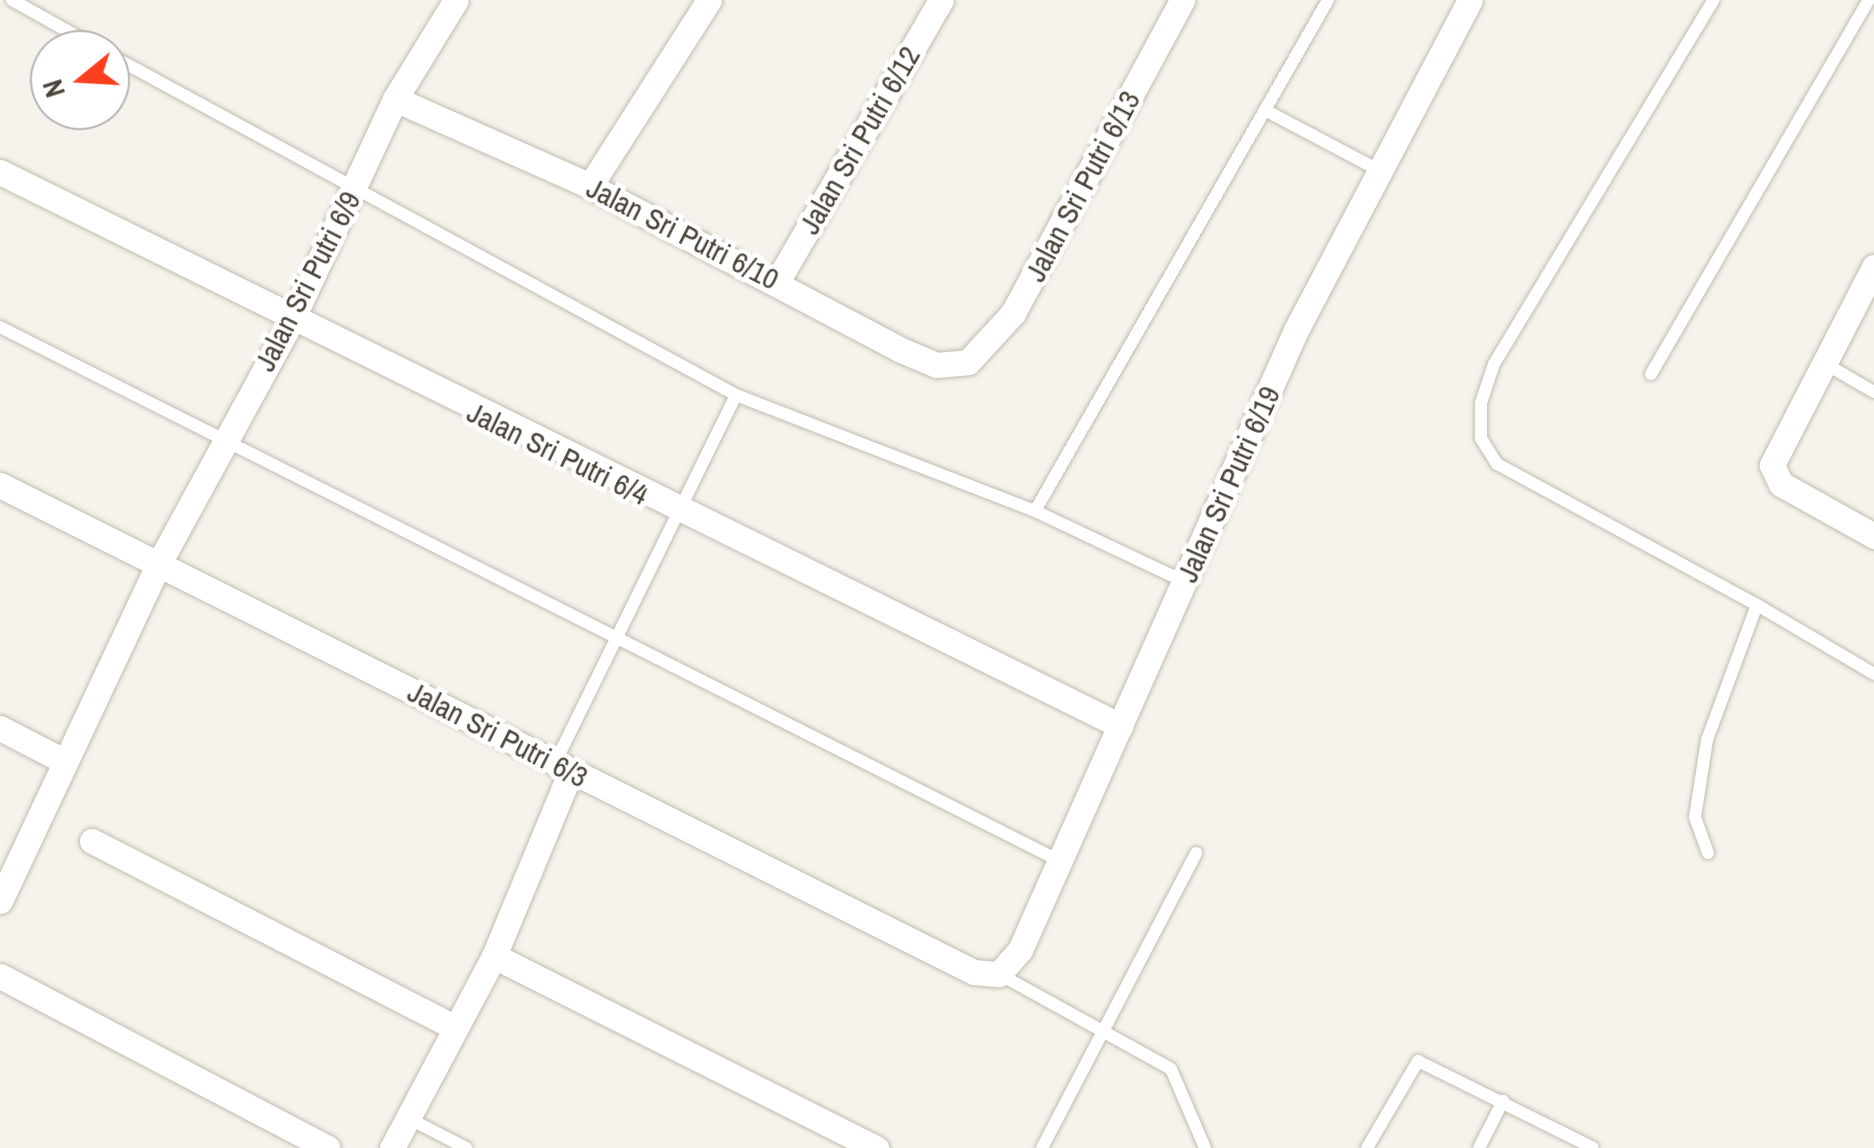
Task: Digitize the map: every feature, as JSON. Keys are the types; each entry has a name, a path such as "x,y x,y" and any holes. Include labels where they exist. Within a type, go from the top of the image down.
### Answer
{"street":[{"name":"Jalan Sri Putri 6/9","path":"0,902 62,760 159,563 291,322 395,98 456,0"},
{"path":"590,186 709,0"},
{"name":"Jalan Sri Putri 6/12","path":"778,280 941,0"},
{"name":"Jalan Sri Putri 6/13","path":"968,362 1013,313 1182,0"},
{"name":"Jalan Sri Putri 6/19","path":"999,974 1020,950 1296,330 1470,0"},
{"name":"Jalan Sri Putri 6/10","path":"395,98 590,186 778,280 919,358 968,362"},
{"name":"Jalan Sri Putri 6/4","path":"0,172 291,322 1122,726"},
{"path":"1874,268 1821,362 1772,465 1781,484 1874,536"},
{"name":"Jalan Sri Putri 6/3","path":"0,485 974,972 999,974"},
{"path":"0,728 62,760"},
{"path":"392,1148 450,1026 494,956 563,767"},
{"path":"92,841 450,1026"},
{"path":"494,956 876,1148"},
{"path":"0,976 328,1148"}],"lane":[{"path":"12,0 65,30"},
{"path":"1036,512 1328,0"},
{"path":"1714,0 1494,364 1481,438 1498,464 1528,484 1757,605 1874,674"},
{"path":"1651,374 1869,0"},
{"path":"130,66 352,194 736,395 1036,512 1184,582"},
{"path":"1265,110 1380,170"},
{"path":"0,327 614,644 1060,862"},
{"path":"1821,362 1874,392"},
{"path":"563,767 614,644 682,514 736,395"},
{"path":"1708,852 1694,817 1707,740 1757,605"},
{"path":"1042,1148 1100,1030 1196,853"},
{"path":"999,974 1172,1069 1205,1148"},
{"path":"1368,1148 1418,1061 1593,1148"},
{"path":"1479,1148 1502,1101"},
{"path":"406,1117 466,1148"}]}
